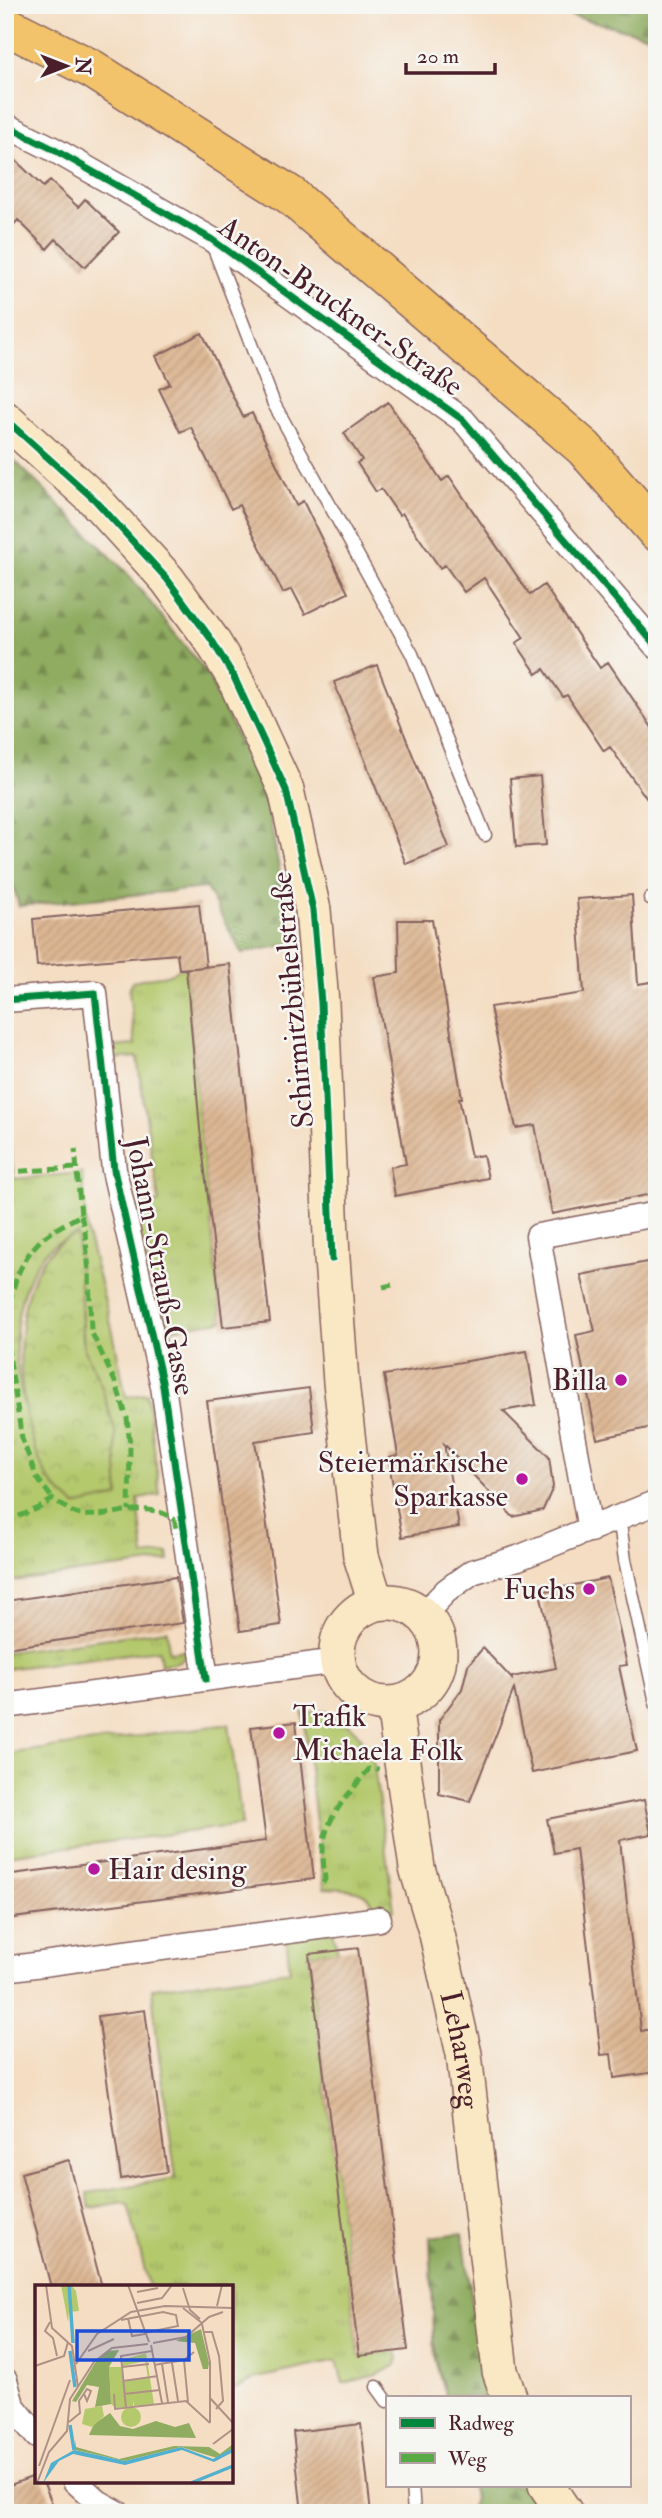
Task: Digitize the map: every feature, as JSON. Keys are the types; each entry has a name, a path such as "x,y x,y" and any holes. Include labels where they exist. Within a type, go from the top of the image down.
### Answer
{"main road":[{"path":"5,25 92,69 290,195 584,448 657,532"},
{"name":"Schirmitzbühelstraße","path":"5,419 95,500 167,579 211,639 234,677 286,790 313,911 321,1003 332,1259 341,1381 361,1556 376,1603"},
{"path":"376,1603 401,1604 423,1615 433,1629 438,1644 439,1661 434,1677 424,1690 410,1700 378,1704 363,1699 351,1689 342,1676 337,1661 341,1631 350,1618 376,1603"},
{"name":"Leharweg","path":"394,1704 417,1868 437,1934 464,2054 499,2358 509,2396"},
{"path":"547,2486 565,2513"}],"street":[{"name":"Anton-Bruckner-Straße","path":"5,125 51,148 211,239 463,420 657,647"},
{"name":"Johann-Strauß-Gasse","path":"5,1000 95,993 114,1170 163,1386 206,1679"},
{"path":"590,1530 538,1236 657,1214"},
{"path":"423,1615 446,1591 472,1572 518,1558 657,1502"},
{"path":"5,1706 337,1661"},
{"path":"5,1969 379,1919"},
{"path":"5,2380 8,2406 35,2434"},
{"path":"77,2483 98,2502 118,2513"}],"lane":[{"name":"Anton-Bruckner-Straße","path":"211,239 274,404 412,654 485,835"},
{"path":"619,1516 625,1560 657,1707"},
{"path":"377,2387 386,2400"},
{"path":"412,2486 414,2513"}],"green space":[{"path":"530,5 657,5 657,38"},
{"path":"5,451 126,572 208,675 266,798 293,944 242,953 206,888 19,906 5,857"},
{"path":"186,969 200,1129 222,1321 170,1329 162,1322 133,1209 159,1202 137,1057 115,1059 112,1047 135,1045 129,990 132,982 169,974"},
{"path":"5,1102 14,1179 82,1173 87,1234 113,1332 126,1397 147,1394 160,1495 138,1498 144,1556 168,1553 169,1561 5,1582","holes":["77,1235 84,1346 35,1449 17,1362 16,1340 22,1297 30,1276 45,1252 61,1241"]},
{"path":"77,1234 83,1346 101,1385 115,1431 119,1496 75,1506 55,1488 46,1475 35,1448 21,1379 21,1341 25,1306 35,1274 52,1250"},
{"path":"167,1630 169,1652 188,1650 184,1658 174,1663 161,1665 159,1650 5,1669 5,1652"},
{"path":"327,1711 355,1730 373,1759 394,1910 373,1915 376,1912 373,1903 363,1893 349,1889 324,1888 303,1713"},
{"path":"229,1724 242,1825 5,1855 5,1754"},
{"path":"333,1931 338,1951 309,1954 359,2356 396,2351 398,2359 395,2366 376,2375 343,2383 337,2361 257,2378 233,2390 233,2285 148,2285 128,2204 123,2202 90,2208 87,2193 176,2178 152,1988 290,1971 286,1935"},
{"path":"463,2233 474,2316 509,2396 446,2396 435,2360 430,2237"},
{"path":"470,2486 549,2486 566,2513 468,2513 474,2500"}],"building":[{"path":"5,150 43,187 50,181 78,207 85,199 119,232 85,267 56,239 47,249 18,220 5,234"},
{"path":"202,333 243,417 252,413 296,505 303,501 348,593 305,614 292,589 283,593 239,505 231,509 191,427 180,432 159,389 170,384 156,356"},
{"path":"388,402 442,481 449,476 530,595 544,585 600,668 608,662 657,735 657,813 610,747 604,751 567,695 563,697 544,669 537,674 516,643 524,638 484,578 464,592 445,565 440,568 402,513 399,515 381,489 376,492 357,463 362,460 344,433"},
{"path":"377,665 449,847 406,864 334,682"},
{"path":"540,776 546,845 516,847 510,779"},
{"path":"632,895 638,984 657,981 657,1193 552,1214 535,1125 516,1128 490,1007 584,993 577,899"},
{"path":"199,904 206,967 179,969 177,954 37,966 33,919"},
{"path":"398,920 432,920 462,1098 459,1098 471,1157 483,1155 488,1178 395,1196 390,1167 406,1164 374,977 399,973"},
{"path":"230,964 270,1322 223,1327 200,1129 186,969"},
{"name":"Billa","path":"657,1260 657,1426 597,1439 576,1335 595,1331 581,1275"},
{"path":"527,1351 536,1405 503,1411 549,1457 553,1487 543,1510 513,1517 444,1444 459,1527 402,1537 388,1457 398,1455 384,1375"},
{"path":"309,1388 314,1432 255,1441 281,1625 240,1631 207,1401"},
{"path":"176,1577 183,1623 5,1648 5,1601"},
{"path":"608,1578 627,1665 619,1666 637,1751 532,1773 514,1689 470,1801 439,1794 439,1720 462,1689 468,1665 483,1648 512,1679 556,1668 540,1592"},
{"path":"296,1722 314,1879 5,1919 5,1875 266,1841 251,1727"},
{"path":"644,1800 651,1834 620,1840 641,2031 657,2028 657,2072 614,2078 611,2054 601,2055 576,1849 554,1853 547,1819"},
{"path":"358,1948 408,2350 359,2356 309,1954"},
{"path":"145,2010 167,2172 121,2179 98,2016"},
{"path":"69,2160 101,2285 50,2285 21,2173"},
{"path":"361,2424 371,2513 302,2513 293,2432"},
{"path":"35,2476 35,2483 44,2483 56,2513 5,2513 5,2487"}],"marked path":[{"path":"8,1348 10,1305 22,1265 39,1242 81,1215 75,1149"},
{"path":"5,1172 77,1168"},
{"path":"81,1215 89,1272 91,1331 116,1384 127,1418 130,1445 129,1510"},
{"path":"383,1287 392,1285"},
{"path":"5,1348 8,1348 22,1439 37,1478 53,1499"},
{"path":"5,1522 53,1499 82,1515 140,1510 163,1513 174,1519 177,1533"},
{"path":"323,1883 324,1839 333,1817 369,1769 379,1769"}],"cycle path":[{"path":"5,125 51,148 211,239 463,420 657,647"},
{"path":"5,419 95,500 167,579 211,639 234,677 286,790 313,910 321,1003 332,1259"},
{"path":"5,1000 95,993 114,1170 163,1386 206,1679"}],"place":[{"name":"Billa","path":"621,1380"},
{"name":"Steiermärkische Sparkasse","path":"522,1479"},
{"name":"Fuchs","path":"589,1589"},
{"name":"Trafik Michaela Folk","path":"279,1733"},
{"name":"Hair desing","path":"94,1869"}]}
